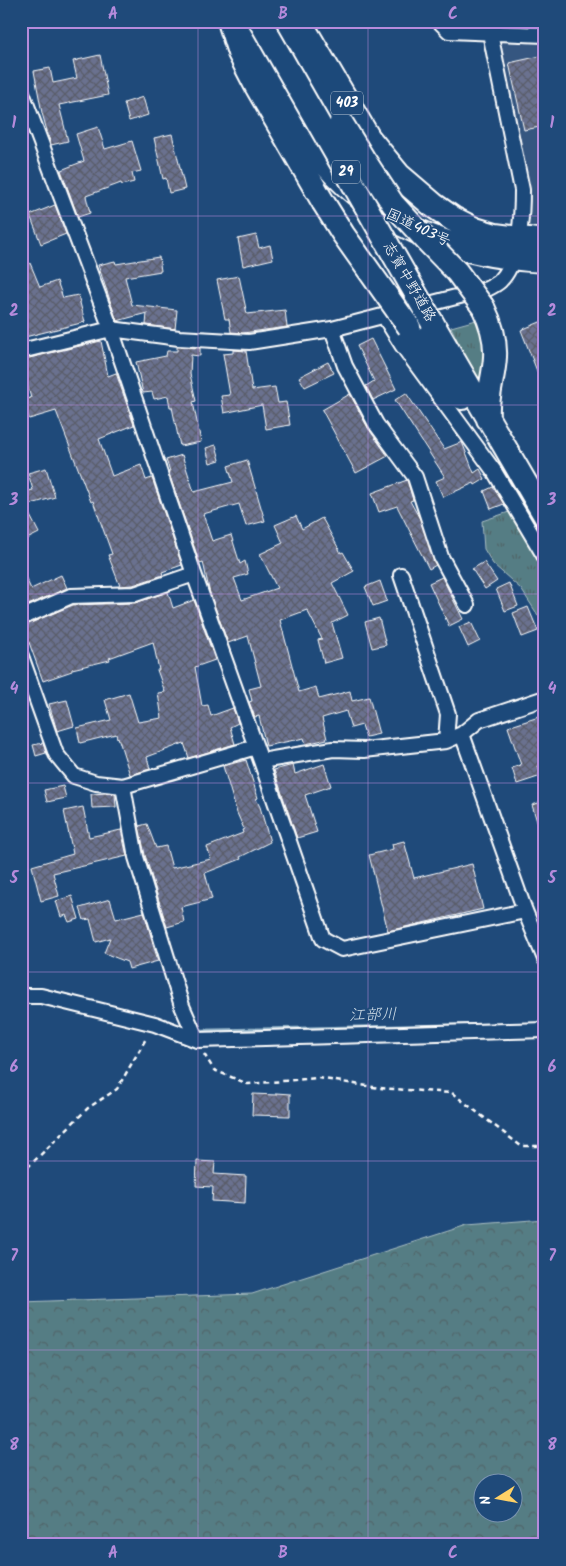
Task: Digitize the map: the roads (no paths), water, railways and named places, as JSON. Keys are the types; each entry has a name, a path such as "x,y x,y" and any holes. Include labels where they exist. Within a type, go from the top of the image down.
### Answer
{"highway":[{"name":"国道403号","path":"237,21 293,118 314,149 356,194 399,223 445,242 477,252 515,248 545,242"},
{"name":"国道403号","path":"299,21 368,138 384,160 403,179 433,205 453,219 475,230 495,236 515,248 545,260"},
{"path":"386,214 399,193 403,179"}],"main road":[{"name":"29","path":"229,21 239,53 256,86 343,234 409,327 514,466"},
{"name":"志賀中野道路","path":"260,21 514,466 545,516"},
{"name":"29","path":"283,21 341,122 393,204 457,272 483,308 492,329 495,357 487,404 488,419"}],"street":[{"path":"438,21 449,31 545,35"},
{"path":"21,351 111,329 179,338 249,342 332,329 487,289 500,281 506,273 515,248 522,210 522,190 490,33"},
{"path":"21,90 111,329 194,574 323,939 342,949 525,911"},
{"path":"384,316 402,345 494,471 545,557"},
{"path":"332,329 345,366 376,424 415,476 441,557 467,605"},
{"path":"21,618 71,596 135,594 194,574"},
{"path":"401,575 448,714 446,741"},
{"path":"21,656 56,754 74,776 96,783 123,786 256,747"},
{"path":"261,761 333,749 364,750 446,741 462,734 479,720 545,698"},
{"path":"462,734 525,911 545,959"},
{"path":"123,786 136,857 182,1006 196,1039"},
{"path":"21,996 41,996 155,1024 196,1039 545,1030"}],"waterway":[{"name":"江部川","path":"202,1031 488,1025"}]}
